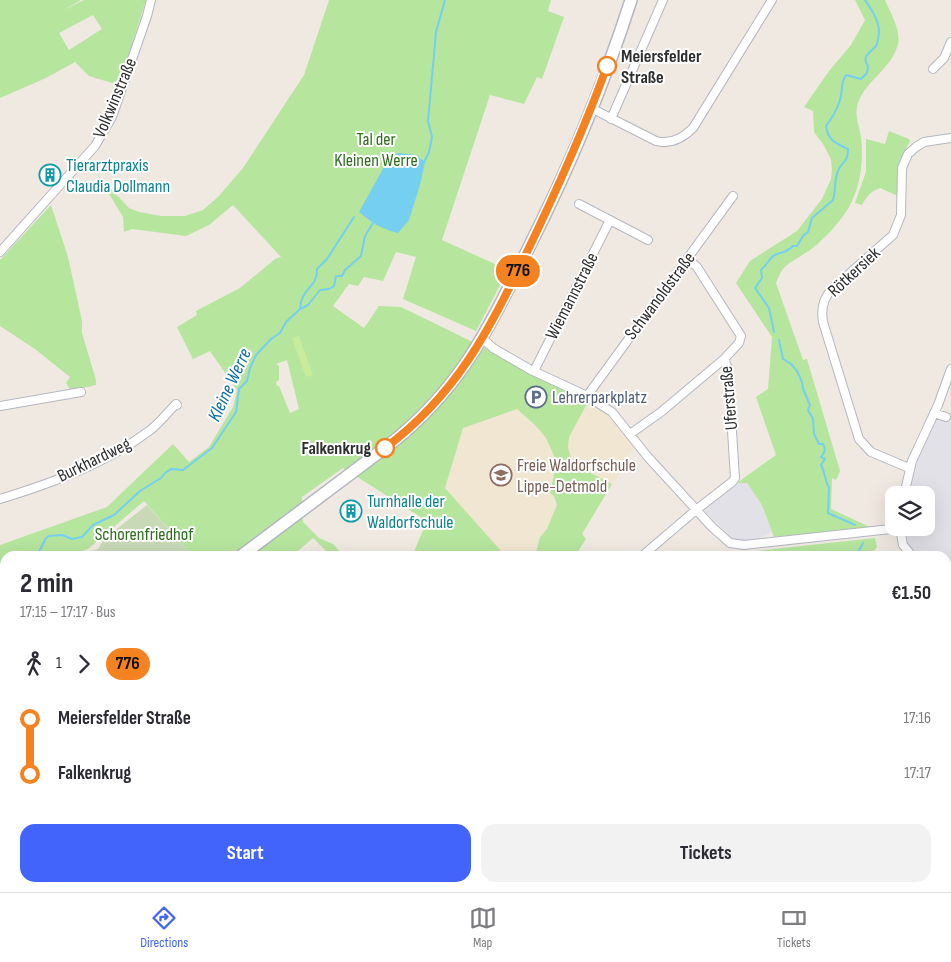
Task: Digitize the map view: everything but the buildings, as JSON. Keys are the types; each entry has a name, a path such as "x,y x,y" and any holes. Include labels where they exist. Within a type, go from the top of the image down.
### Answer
{"street":[{"name":"Volkwinstraße","path":"0,252 95,146 112,117 151,0"},
{"path":"248,551 394,441 421,417 446,391 483,339 544,219 568,167 631,0"},
{"path":"611,118 618,106 663,0"},
{"path":"591,108 660,142 676,141 683,138 693,128 772,0"},
{"path":"933,69 944,58 951,42"},
{"name":"Rötkersiek","path":"909,468 872,452 859,440 823,322 822,307 832,289 888,242 893,235 901,215 902,168 908,154 916,146 924,142 951,138"},
{"name":"Schwanoldstraße","path":"587,396 733,196"},
{"path":"579,204 648,240"},
{"name":"Wiemannstraße","path":"534,371 610,220"},
{"name":"Uferstraße","path":"688,259 697,267 741,336 740,343 724,359 728,368 735,478 696,510"},
{"path":"483,339 493,348 534,371 587,396 612,412 647,456 727,541 738,545 885,530"},
{"path":"630,434 661,412 724,359"},
{"path":"906,486 909,468 934,413 951,369"},
{"path":"0,406 82,392"},
{"name":"Burkhardweg","path":"0,500 64,477 108,456 151,430 177,405"},
{"path":"934,413 946,417"},
{"path":"648,551 696,510"},
{"path":"901,536 903,545 908,551"}],"shaded area":[{"path":"588,402 608,415 634,448 630,453 627,464 612,484 573,464 568,447 569,437"},
{"name":"Freie Waldorfschule Lippe-Detmold","path":"517,409 546,438 557,462 550,493 554,496 557,505 547,529 540,537 536,551 501,551 445,488 463,428"},
{"path":"937,417 949,422 951,418 951,551 913,551 908,544 908,536 935,536 935,486 912,486 917,461"},
{"path":"737,483 747,483 762,505 772,532 756,540 732,538 703,509"}],"green space":[{"path":"0,0 81,0 64,10 84,0 146,0 119,85 89,76 75,62 46,78 0,98","holes":["93,15 102,29 69,50 59,33"]},
{"name":"Tal der Kleinen Werre","path":"329,0 551,0 548,11 564,17 542,79 537,77 524,104 490,95 442,240 508,270 476,331 403,299 416,257 396,252 383,281 364,277 358,286 349,284 333,306 364,328 379,306 401,307 588,402 569,437 568,448 573,464 612,484 582,534 586,539 578,551 536,551 540,537 547,529 557,505 554,496 550,493 557,462 546,438 517,409 463,428 445,488 501,551 414,551 427,521 343,468 302,497 303,522 319,538 333,544 339,551 326,551 313,538 298,551 189,551 144,501 88,549 82,551 0,551 0,545 107,507 173,444 189,462 209,447 233,407 237,390 210,351 193,359 177,327 197,315 196,311 240,288 275,259 281,257 233,205 209,225 186,236 132,229 124,232 123,217 97,174 129,208 161,216 185,216 203,210 219,196 243,168 304,75","holes":["287,360 299,409 290,413 276,382 279,380 279,366 276,364"]},
{"path":"855,0 885,0 897,27 898,44 890,61 867,88 858,103 857,116 862,158 860,178 849,207 822,240 785,267 776,283 803,360 807,359 840,471 836,480 832,478 831,509 870,527 774,537 762,505 747,483 737,483 776,455 756,397 768,389 772,337 736,283 750,261 797,231 822,199 831,179 831,159 814,132 813,111 804,107 829,71 851,45 865,20"},
{"path":"889,131 910,141 899,162 897,176 898,196 880,188 869,195 862,205 855,203 866,172 866,139 885,144"},
{"path":"51,205 68,257 82,321 82,333 96,380 96,385 74,390 69,388 66,383 70,377 35,349 0,326 0,260"},
{"path":"299,336 313,375 306,377 292,338"},
{"name":"Schorenfriedhof","path":"147,505 188,551 92,551 98,549 104,539"},
{"path":"875,538 877,547 873,551 756,551"}],"water":[{"path":"398,153 416,155 425,162 409,220 398,233 377,225 359,212 389,158"}],"waterway":[{"name":"Kleine Werre","path":"423,164 429,152 432,137 428,121 436,32 445,0"},
{"path":"774,332 769,308 755,288 762,278 761,270 771,258 793,246 797,246 808,232 812,218 833,200 837,174 846,159 848,149 831,138 826,126 839,104 844,78 846,75 861,79 867,73 868,66 865,60 876,46 878,38 877,22 865,0"},
{"name":"Kleine Werre","path":"40,551 49,536 62,535 72,539 82,537 93,525 114,515 140,491 161,478 165,473 171,469 183,470 212,448 236,412 239,389 247,381 256,355 271,339 280,333 286,322 300,309 303,296 315,280 317,269 327,259 354,217"},
{"name":"Kleine Werre","path":"300,309 308,305 320,290 329,289 334,286 336,276 342,276 345,270 361,256 365,236 373,223"},
{"path":"779,340 783,359 797,371 802,382 810,405 808,410 813,419 814,434 819,444 823,444 825,447 821,457 825,459 821,465 829,487 828,513 855,525"},
{"path":"859,551 863,543"}],"bus line":[{"name":"776","path":"385,448 437,402 478,346 491,324 568,167 607,66"}],"place":[{"name":"Meiersfelder Straße","path":"607,66"},
{"name":"Tierarztpraxis Claudia Dollmann","path":"50,175"},
{"name":"Lehrerparkplatz","path":"536,397"},
{"name":"Falkenkrug","path":"385,448"},
{"name":"Freie Waldorfschule Lippe-Detmold","path":"501,475"},
{"name":"Turnhalle der Waldorfschule","path":"351,511"}]}
